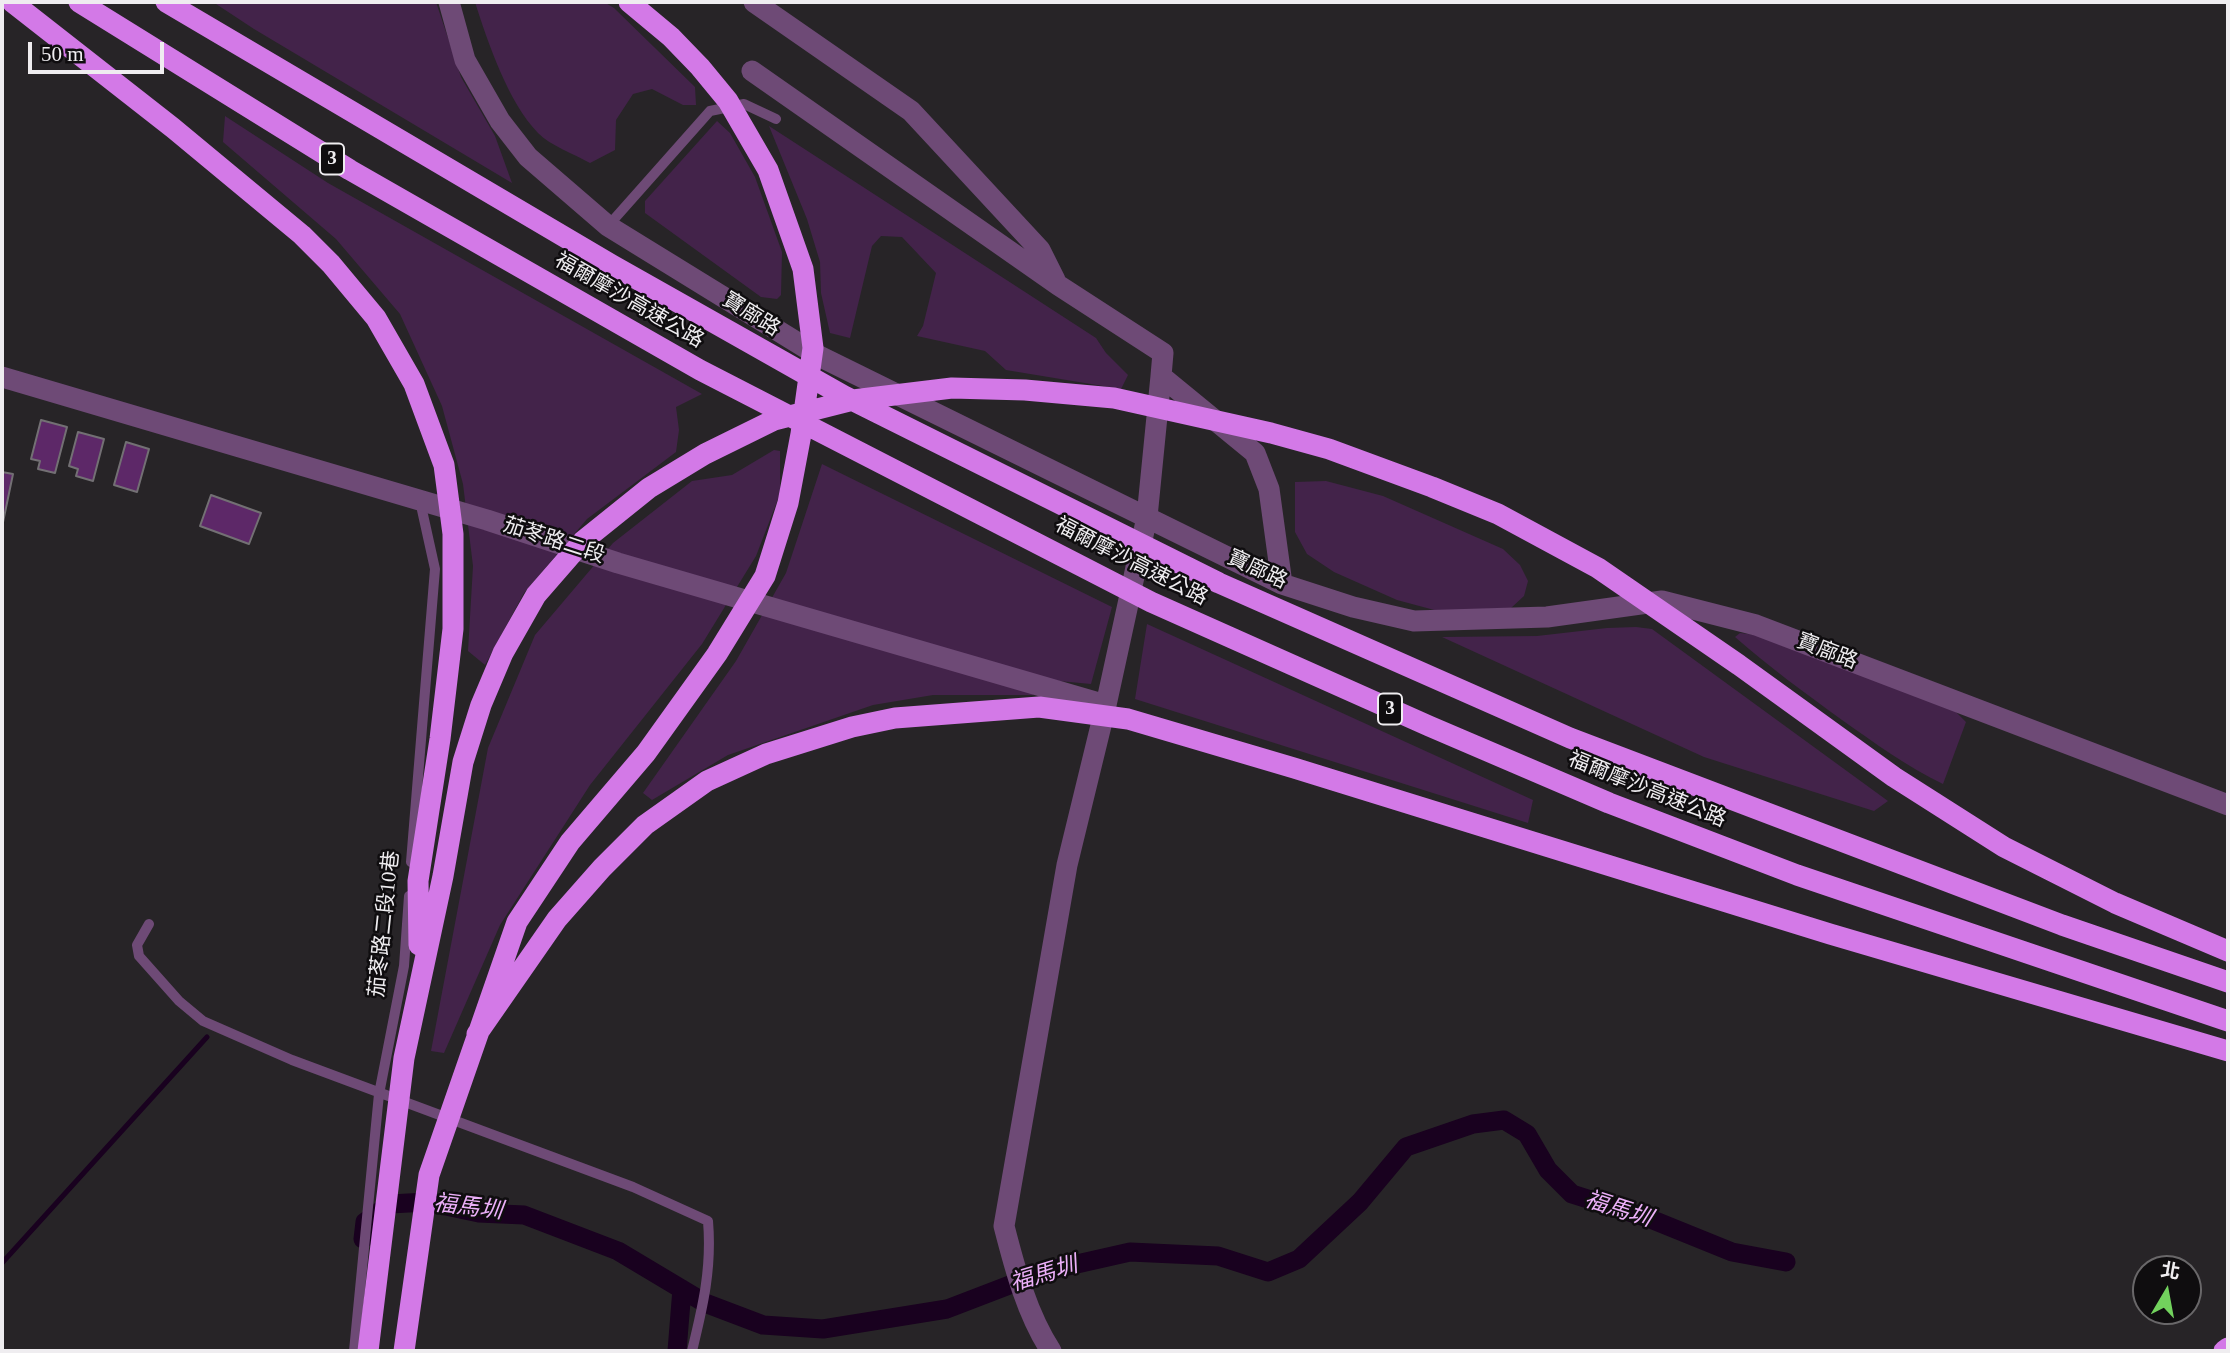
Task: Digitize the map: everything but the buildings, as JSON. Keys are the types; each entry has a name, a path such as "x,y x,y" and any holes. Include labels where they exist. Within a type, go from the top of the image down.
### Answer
{"highway":[{"path":"12,2 173,128 302,235 331,264 376,318 414,384 444,465 453,534 453,629 440,738 418,881 419,982"},
{"name":"福爾摩沙高速公路","path":"79,2 350,170 700,370 1151,602 1609,803 1797,875 2228,1021"},
{"name":"福爾摩沙高速公路","path":"166,2 612,265 844,396 1219,583 1570,738 2062,925 2228,982"},
{"path":"404,1351 429,1175 517,922 570,842 646,753 702,676 765,576 788,503 804,409 813,348 803,269 768,170 721,93 671,37 629,2"},
{"path":"368,1351 404,1058 443,876 463,762 481,705 503,653 536,595 583,541 649,488 705,454 774,420 853,400 951,388 1025,390 1114,398 1186,412 1329,449 1498,514 1598,568 1894,777 2004,847 2115,903 2228,951"},
{"path":"477,1034 557,919 602,868 645,825 706,781 765,754 852,727 895,718 1039,708 1128,719 1843,938 2228,1051"},
{"path":"2224,1351 2228,1348"}],"street":[{"name":"寶廍路","path":"449,2 465,60 500,121 528,157 608,226 819,356 1282,584 1353,607 1414,621 1547,617 1662,601 1756,625 2228,805"},
{"path":"754,2 911,111 1040,250 1058,285"},
{"path":"752,71 1058,285 1163,353 1147,517 1106,705 1067,865 1004,1226 1038,1330 1051,1351"},
{"path":"1161,376 1255,453 1269,489 1282,584"},
{"name":"茄苳路二段","path":"2,377 487,520 618,563 1106,705"}],"lane":[{"path":"608,226 710,111 744,104 776,119"},
{"name":"茄苳路二段10巷","path":"354,1351 379,1094 404,966 435,569 420,501"},
{"path":"149,924 137,946 139,956 179,1001 203,1021 379,1094 633,1187 708,1222 708,1283 692,1351"}],"shaded area":[{"path":"213,2 436,2 461,77 495,136 512,183 254,29"},
{"path":"475,2 604,2 614,8 695,87 696,105 683,105 652,89 633,94 616,120 615,150 590,163 549,142 527,120 500,71"},
{"path":"225,116 328,183 702,394 676,407 679,430 676,452 587,519 524,593 485,665 468,651 473,566 463,484 442,406 400,314 336,239 223,142"},
{"path":"717,121 730,133 755,177 782,252 781,295 777,299 761,297 645,213 645,201"},
{"path":"769,126 1096,338 1106,353 1128,375 1121,389 1006,370 985,351 917,336 923,326 936,273 902,237 881,236 872,246 850,338 830,333 821,293 820,262 807,219"},
{"path":"774,450 780,451 780,494 756,556 702,644 590,785 500,925 444,1053 431,1051 488,748 535,635 613,543 692,481 732,475"},
{"path":"822,464 1112,607 1091,684 1038,679 1033,695 933,695 873,705 728,755 652,800 643,793 736,661 786,573"},
{"path":"1326,481 1383,496 1503,549 1520,565 1528,581 1524,596 1511,608 1438,611 1397,600 1334,572 1307,554 1295,532 1295,482"},
{"path":"1147,624 1533,800 1528,823 1135,699"},
{"path":"1636,627 1652,629 1888,801 1874,811 1704,757 1442,637 1537,636"},
{"path":"1740,633 1756,635 1953,709 1966,722 1943,784 1891,754 1801,690 1735,637"}],"waterway":[{"path":"2,1263 207,1037"},
{"name":"福馬圳","path":"363,1239 365,1222 390,1204 427,1202 479,1213 524,1215 618,1251 705,1303 763,1325 823,1329 947,1309 1046,1271 1130,1252 1218,1256 1268,1272 1299,1259 1360,1202 1406,1147 1473,1124 1504,1120 1527,1134 1548,1170 1572,1194 1648,1218 1732,1252 1786,1262"},
{"path":"677,1351 682,1289"}]}
